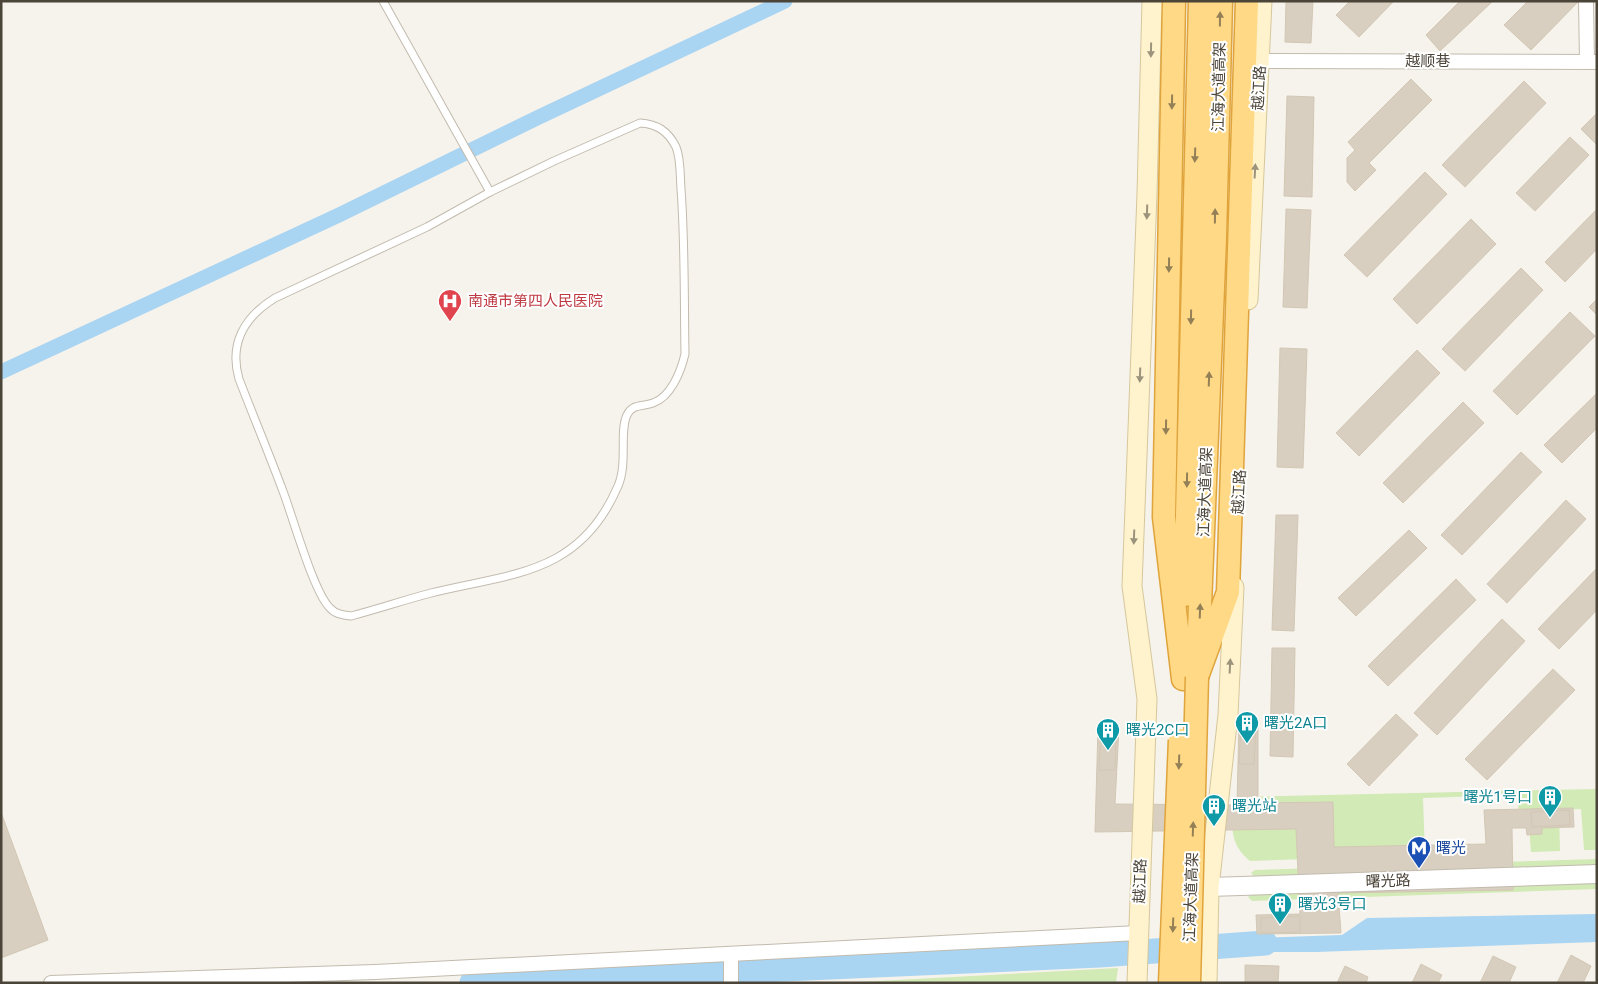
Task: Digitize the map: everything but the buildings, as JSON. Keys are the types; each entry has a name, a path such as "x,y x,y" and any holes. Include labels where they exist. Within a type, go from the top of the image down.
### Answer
{"highway":[{"path":"1174,1 1164,518 1190,678"},
{"name":"江海大道高架","path":"1200,1 1190,678 1201,979"},
{"name":"江海大道高架","path":"1170,983 1190,678 1215,229 1221,1"},
{"path":"1190,678 1228,592 1247,1"}],"main road":[{"name":"越江路","path":"1137,979 1147,699 1132,586 1148,194 1152,1"},
{"name":"越江路","path":"1201,979 1209,925 1209,887 1228,715 1262,1"}],"street":[{"path":"1586,1 1592,62"},
{"name":"越顺巷","path":"1260,61 1592,62"},
{"name":"曙光路","path":"1209,887 1597,874"},
{"path":"51,983 375,972 1138,933"},
{"path":"731,954 731,983"}],"lane":[{"path":"383,1 490,192"},
{"path":"640,122 652,124 662,129 676,149 679,160 685,354 682,366 664,397 654,403 634,406 628,412 625,421 624,462 619,484 608,508 591,530 572,547 552,561 514,576 430,594 351,616 340,614 329,608 322,596 239,379 235,365 235,351 239,338 253,315 274,298 411,234 490,192 630,125 640,122"}],"green space":[{"path":"1597,789 1597,850 1584,850 1581,809 1559,810 1560,851 1531,852 1529,826 1519,826 1518,795 1423,798 1425,855 1250,861 1238,847 1232,824 1233,797"},
{"path":"1597,859 1597,866 1255,877 1251,873 1255,870"},
{"path":"1597,882 1597,889 1252,901 1248,897 1252,894"},
{"path":"1118,968 1116,983 842,983"}],"water":[{"path":"1597,914 1597,942 1316,952 1230,952 1231,939 1342,935 1367,918"}],"waterway":[{"path":"1,372 339,215 539,117 785,1"},
{"path":"472,983 1100,955 1265,943"}],"place":[{"name":"南通市第四人民医院","path":"450,322"},
{"name":"曙光2A口","path":"1247,744"},
{"name":"曙光2C口","path":"1108,751"},
{"name":"曙光1号口","path":"1550,818"},
{"name":"曙光站","path":"1214,827"},
{"name":"曙光","path":"1419,869"},
{"name":"曙光3号口","path":"1280,925"}]}
